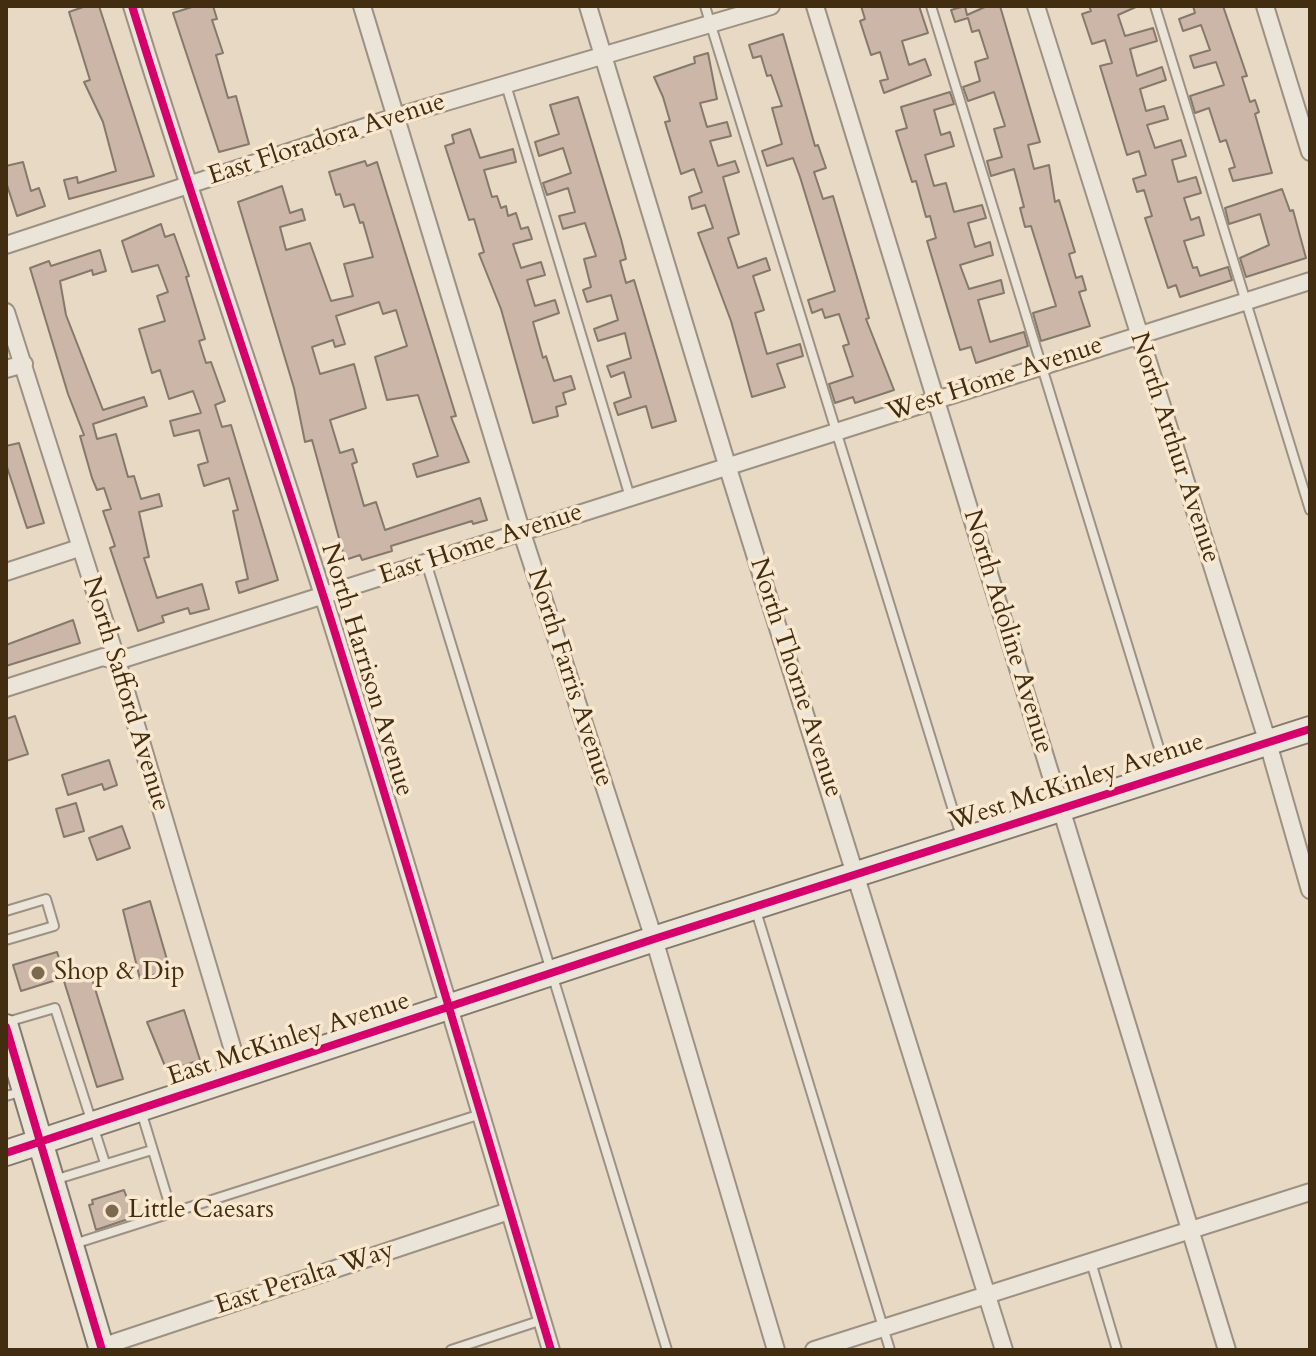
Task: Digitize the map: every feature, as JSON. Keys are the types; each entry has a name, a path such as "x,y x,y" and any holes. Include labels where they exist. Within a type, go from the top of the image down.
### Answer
{"main road":[{"name":"West McKinley Avenue","path":"857,874 1310,729"},
{"name":"East McKinley Avenue","path":"6,1153 857,874"},
{"path":"6,1025 15,1093 40,1141 101,1348"}],"street":[{"name":"North Harrison Avenue","path":"132,6 187,184 323,596 551,1350"},
{"name":"North Farris Avenue","path":"362,6 522,533 654,939 776,1350"},
{"name":"North Thorne Avenue","path":"588,6 727,465 1004,1350"},
{"name":"East Floradora Avenue","path":"6,245 395,117 771,6"},
{"name":"North Adoline Avenue","path":"815,6 1227,1350"},
{"name":"North Arthur Avenue","path":"1036,6 1268,743 1310,890"},
{"path":"1265,6 1310,152"},
{"name":"West Home Avenue","path":"727,465 1310,281"},
{"name":"North Safford Avenue","path":"6,312 117,661 241,1077"},
{"path":"6,369 24,364"},
{"name":"East Home Avenue","path":"6,688 103,657 117,661 727,465"},
{"path":"6,572 79,548"},
{"path":"814,1350 1310,1192"},
{"name":"East Peralta Way","path":"101,1348 509,1211"}],"lane":[{"path":"705,6 963,841"},
{"path":"931,6 1168,775"},
{"path":"1155,6 1310,510"},
{"path":"506,85 630,497"},
{"path":"426,561 667,1350"},
{"path":"6,911 46,899 54,926 6,940"},
{"path":"754,907 890,1350"},
{"path":"6,1025 55,1008 105,1163"},
{"path":"140,1109 172,1213"},
{"path":"71,1245 481,1114"},
{"path":"51,1181 152,1150"},
{"path":"1091,1262 1117,1350"},
{"path":"451,1350 542,1320"}],"building":[{"path":"86,6 99,6 154,176 69,199 64,180 77,177 78,183 116,171 103,122 84,82 90,80 69,12"},
{"path":"195,6 213,6 217,19 212,20 223,53 216,55 228,98 236,96 249,144 219,152 173,13"},
{"path":"861,6 919,6 928,33 902,41 909,65 925,59 931,75 884,93 880,81 888,79 880,52 871,55 860,21 865,19"},
{"path":"965,6 967,15 987,6 1000,6 1040,142 1028,145 1034,169 1049,165 1055,202 1059,200 1075,252 1069,254 1076,278 1082,276 1086,290 1079,292 1090,326 1041,341 1033,313 1056,306 1031,226 1025,227 1020,208 1024,207 1014,169 991,176 987,161 1002,157 994,129 1005,126 994,92 968,101 963,87 980,81 975,62 988,58 979,30 972,32 968,18 955,22 951,10"},
{"path":"1089,6 1138,6 1118,15 1125,36 1153,28 1157,41 1130,49 1137,76 1162,67 1166,80 1140,89 1146,111 1164,106 1168,119 1147,125 1155,148 1181,140 1186,156 1172,160 1178,182 1196,177 1201,193 1184,198 1191,220 1199,217 1204,235 1184,241 1193,268 1197,267 1200,276 1228,267 1232,280 1180,297 1176,285 1168,288 1145,218 1152,216 1144,190 1137,192 1133,179 1146,175 1139,151 1127,155 1100,66 1112,63 1105,40 1092,44 1082,14 1091,11"},
{"path":"1193,6 1223,6 1247,76 1242,77 1250,102 1255,100 1259,112 1255,114 1272,173 1233,181 1229,169 1235,167 1226,140 1220,142 1209,108 1195,113 1190,96 1224,85 1216,62 1194,68 1190,56 1210,50 1201,25 1183,31 1179,19 1195,13"},
{"path":"783,34 815,146 818,145 826,168 814,172 823,199 833,196 869,318 866,319 894,390 855,403 853,397 835,403 829,384 853,376 843,346 849,344 839,314 825,318 822,309 812,313 808,300 835,291 793,158 767,166 762,151 782,144 772,108 782,106 761,56 753,58 749,45"},
{"path":"708,53 717,99 700,103 707,127 727,122 731,136 710,141 718,166 735,161 739,172 723,177 739,234 728,238 738,268 766,258 770,270 753,276 764,310 755,313 767,354 800,344 803,356 777,364 785,387 752,397 731,321 698,233 713,228 705,205 692,209 689,197 702,192 694,169 681,174 665,122 670,121 654,77 695,63 694,57"},
{"path":"950,92 954,104 934,110 941,135 950,132 954,146 925,155 934,186 946,183 954,212 982,205 986,218 968,223 975,247 990,242 993,255 960,265 969,289 1001,280 1004,293 978,300 990,342 1024,332 1028,346 976,363 971,347 960,350 927,241 936,238 930,216 926,217 916,181 912,182 896,131 907,128 901,107"},
{"path":"578,97 621,239 626,259 620,261 626,283 634,280 676,421 652,428 646,406 618,415 614,403 631,397 624,372 611,377 607,366 631,358 625,333 598,341 594,329 618,320 611,295 587,302 583,290 591,287 584,259 596,256 585,223 563,229 559,216 575,212 568,188 547,195 543,183 571,173 563,148 539,156 535,142 559,134 550,105"},
{"path":"470,129 480,158 513,149 516,162 484,170 492,197 497,196 501,208 506,206 508,216 516,213 521,229 528,227 532,239 513,244 521,268 541,262 545,275 527,280 535,306 555,300 559,313 533,322 543,358 546,356 554,381 571,376 575,389 563,393 566,404 556,407 558,416 533,423 501,309 479,254 484,252 474,219 469,220 445,146 454,143 452,135"},
{"path":"365,161 367,166 377,162 456,416 451,417 469,462 417,477 413,464 438,456 418,395 387,400 375,357 407,346 396,310 383,314 379,302 336,316 345,344 335,347 333,340 312,347 320,374 354,364 366,408 330,420 340,453 353,449 357,462 352,464 364,506 376,502 385,530 480,498 487,520 473,524 472,521 391,546 392,551 362,560 360,555 345,560 312,440 305,442 294,388 238,202 282,186 290,213 302,209 305,220 280,227 286,250 310,243 331,301 353,296 344,264 373,257 354,204 344,207 340,194 336,195 329,172"},
{"path":"23,162 31,191 39,188 45,206 17,216 6,182 6,166"},
{"path":"1282,189 1290,211 1293,210 1306,258 1246,277 1240,258 1269,245 1260,214 1229,224 1225,208"},
{"path":"161,224 165,237 174,234 189,276 186,277 205,339 199,341 206,363 211,362 225,401 215,405 222,427 231,425 278,580 239,593 236,582 248,579 233,511 238,510 229,478 204,486 198,465 208,462 199,430 174,436 170,421 201,413 193,391 169,399 160,370 152,373 139,329 165,321 157,296 168,292 158,265 132,272 122,241"},
{"path":"100,250 106,271 93,275 92,270 60,281 66,315 103,410 144,397 147,406 93,424 97,439 116,434 128,477 134,476 141,499 159,494 162,506 139,512 149,557 144,558 157,598 202,584 209,609 190,614 188,608 162,616 164,622 138,631 110,548 115,546 103,511 111,509 104,488 97,490 92,478 80,436 84,435 68,394 30,268 49,261 51,266"},
{"path":"19,443 44,523 27,528 6,464 6,446"},
{"path":"73,620 80,643 6,666 6,645"},
{"path":"15,716 28,754 6,761 6,719"},
{"path":"109,760 117,785 104,790 102,784 68,795 62,775"},
{"path":"76,803 84,831 64,837 56,809"},
{"path":"122,826 130,848 97,860 89,838"},
{"path":"150,901 170,970 140,979 123,910"},
{"path":"57,952 64,973 88,966 123,1079 97,1087 63,978 21,991 13,965"},
{"path":"184,1010 200,1060 167,1071 147,1022"},
{"name":"Little Caesars","path":"124,1190 134,1217 96,1230 89,1205 93,1204 92,1200"}],"cycle path":[{"path":"132,6 353,692 551,1350"},
{"path":"6,1153 654,939 1310,729"},
{"path":"6,1027 102,1350"}],"place":[{"name":"Shop & Dip","path":"38,973"},
{"name":"Little Caesars","path":"112,1211"}]}
